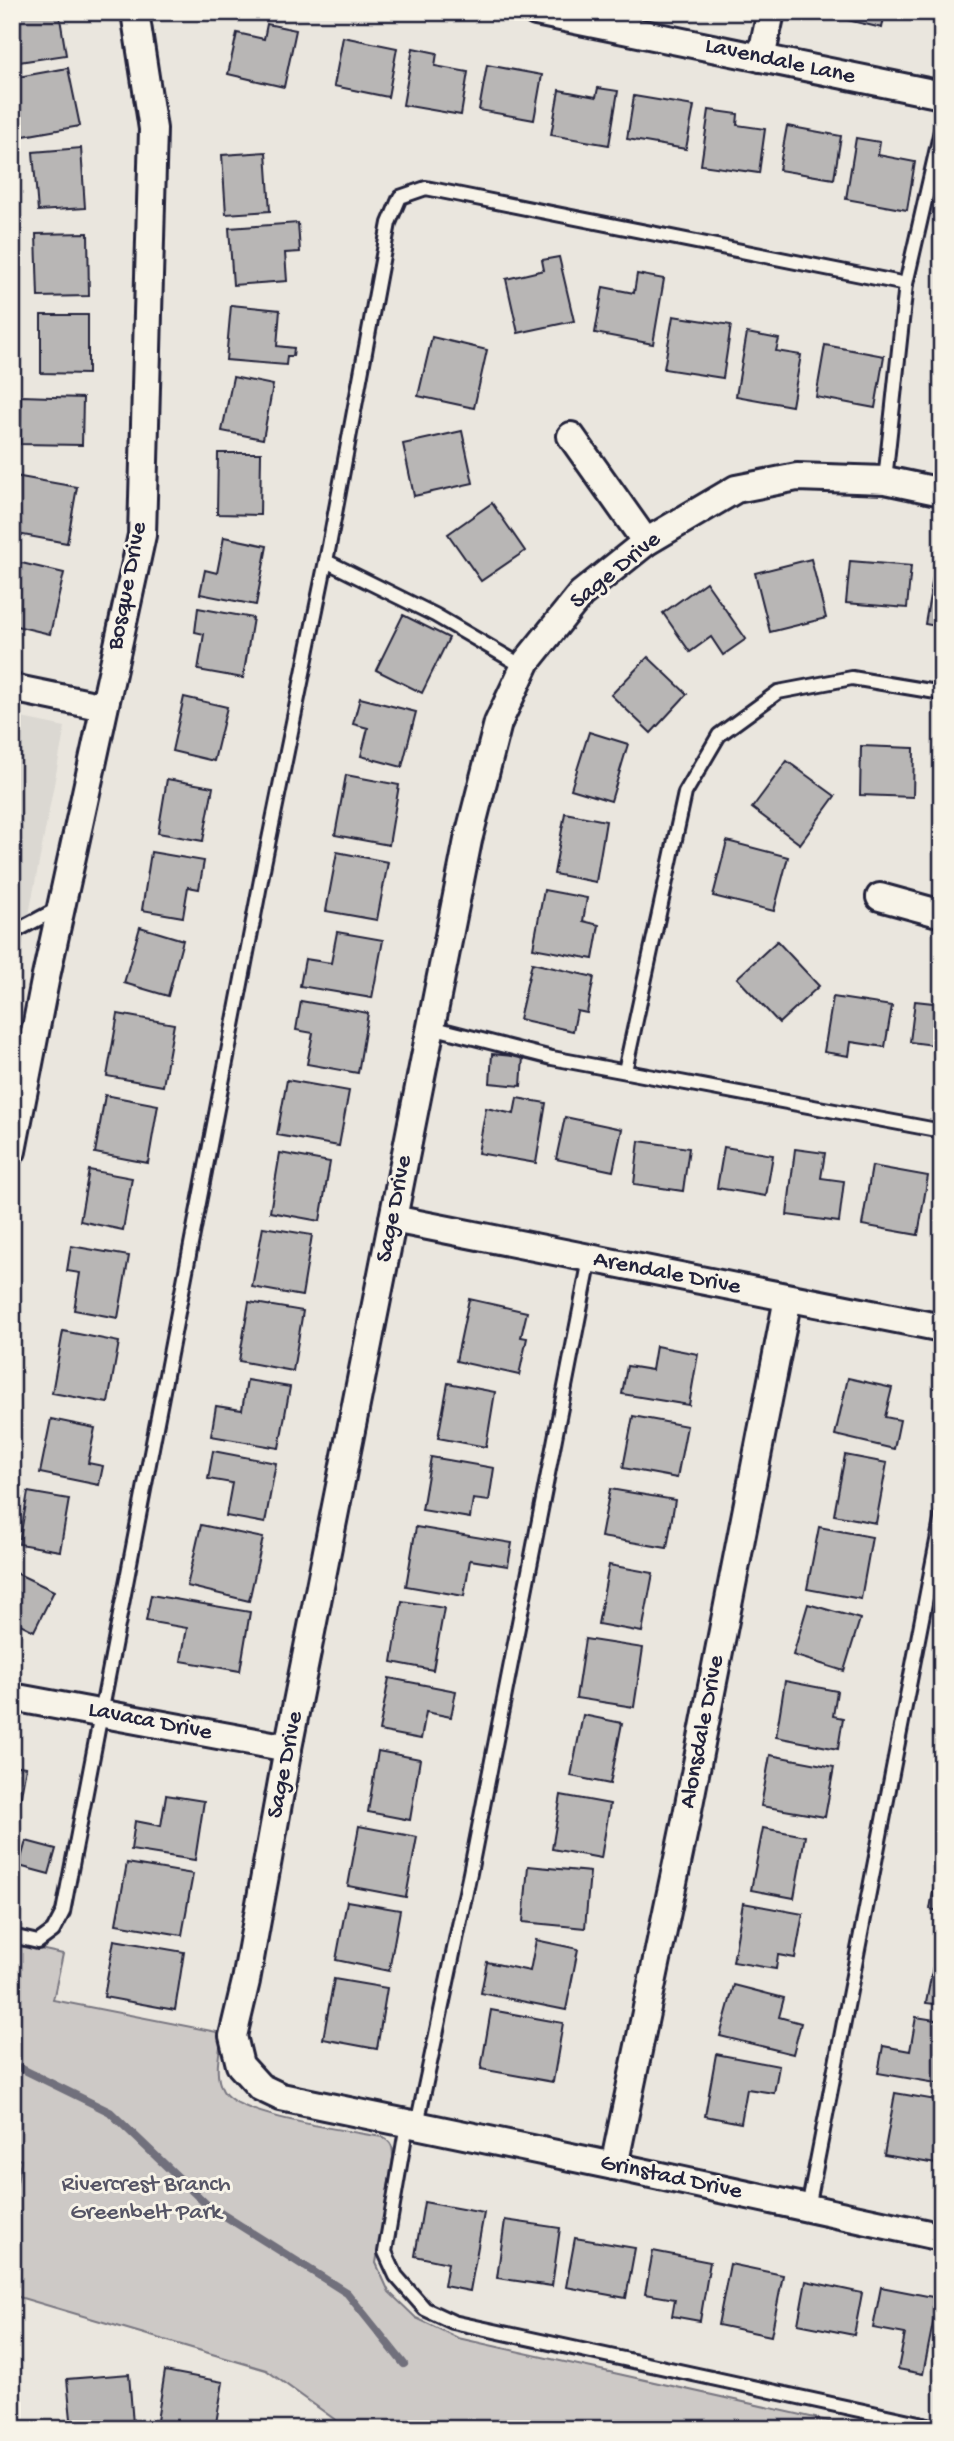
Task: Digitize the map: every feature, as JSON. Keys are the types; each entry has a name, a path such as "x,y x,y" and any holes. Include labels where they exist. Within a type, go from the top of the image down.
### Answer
{"street":[{"name":"Bosque Drive","path":"12,1151 61,906 142,535 153,130 135,12"},
{"path":"761,58 771,12"},
{"name":"Lavendale Lane","path":"548,13 942,95"},
{"path":"571,436 646,542"},
{"name":"Sage Drive","path":"408,2124 281,2097 260,2087 240,2065 233,2036 246,1981 288,1748 468,841 498,723 524,667 581,594 646,542 736,489 797,477 885,480 942,492"},
{"path":"12,688 104,707"},
{"path":"880,897 942,914"},
{"name":"Arendale Drive","path":"393,1219 942,1328"},
{"name":"Alonsdale Drive","path":"614,2166 685,1825 788,1298"},
{"name":"Lavaca Drive","path":"12,1697 288,1748"},
{"name":"Grinstad Drive","path":"408,2124 942,2237"}],"lane":[{"path":"885,480 906,284 942,126"},
{"path":"12,1936 38,1942 53,1931 63,1912 264,864 326,561 389,223 400,197 426,188 906,284"},
{"path":"326,561 435,615 524,667"},
{"path":"625,1071 685,793 719,735 778,692 852,678 942,693"},
{"path":"12,933 61,906"},
{"path":"431,1027 552,1058 942,1131"},
{"path":"590,1259 470,1873 408,2124 385,2252 397,2276 425,2309 453,2322 942,2428"},
{"path":"808,2208 942,1515"}],"shaded area":[{"path":"12,716 65,727 12,1003"}],"green space":[{"name":"Rivercrest Branch Greenbelt Park","path":"12,1943 63,1954 53,2000 222,2033 218,2077 223,2091 233,2100 296,2122 382,2137 388,2141 393,2157 376,2263 389,2292 416,2318 458,2338 864,2429 348,2429 266,2370 12,2295 12,2213 21,2160 12,2157"}],"building":[{"path":"12,12 59,12 66,55 12,63"},
{"path":"831,12 885,12 882,28 830,16"},
{"path":"267,24 296,30 284,87 228,74 237,33 264,39"},
{"path":"343,37 397,48 388,97 334,86"},
{"path":"413,48 437,53 435,66 468,72 461,115 403,105"},
{"path":"487,65 542,75 534,120 479,110"},
{"path":"68,68 80,126 18,137 12,106 12,78"},
{"path":"598,88 618,91 609,145 551,135 559,90 596,97"},
{"path":"634,96 694,106 686,149 627,139"},
{"path":"709,110 738,114 737,125 765,129 759,173 701,165"},
{"path":"787,126 841,136 834,179 779,170"},
{"path":"856,138 880,142 878,155 915,162 907,210 846,199"},
{"path":"81,148 85,208 38,211 33,152"},
{"path":"266,152 270,211 226,214 222,155"},
{"path":"298,223 300,252 285,253 287,281 233,285 229,228"},
{"path":"88,233 89,296 38,297 36,234"},
{"path":"559,257 574,321 518,333 506,279 544,270 542,260"},
{"path":"637,274 664,279 653,344 595,333 603,287 634,293"},
{"path":"231,305 280,310 277,346 294,348 293,356 287,356 286,365 226,360"},
{"path":"41,315 88,315 88,374 41,373"},
{"path":"673,316 731,325 723,378 664,369"},
{"path":"747,333 779,339 776,351 801,355 792,406 736,396"},
{"path":"432,337 487,350 474,408 418,396"},
{"path":"825,345 884,356 875,408 816,397"},
{"path":"233,377 273,385 263,439 222,431"},
{"path":"21,396 83,398 82,445 20,444"},
{"path":"462,431 473,483 414,496 403,444"},
{"path":"218,453 261,453 260,515 217,514"},
{"path":"15,476 77,487 67,543 12,533 12,491"},
{"path":"492,503 525,551 481,581 448,534"},
{"path":"224,537 267,546 256,605 200,594 205,570 217,573"},
{"path":"811,559 826,618 770,632 755,573"},
{"path":"936,560 942,561 942,627 925,624"},
{"path":"13,561 64,573 50,634 12,625"},
{"path":"850,561 911,566 907,608 846,603"},
{"path":"706,582 746,639 723,655 711,637 690,652 663,613"},
{"path":"198,608 253,618 243,678 198,670 204,634 195,632"},
{"path":"403,615 449,638 422,693 376,670"},
{"path":"648,657 687,694 651,733 611,695"},
{"path":"184,697 227,707 214,761 172,751"},
{"path":"360,698 416,712 402,767 361,756 368,728 353,724"},
{"path":"589,732 628,744 611,801 571,789"},
{"path":"861,746 914,748 913,797 860,795"},
{"path":"787,761 835,796 800,844 752,808"},
{"path":"346,775 399,785 389,845 335,835"},
{"path":"167,779 213,787 203,841 158,833"},
{"path":"565,813 606,821 596,882 554,874"},
{"path":"727,841 788,857 774,911 713,896"},
{"path":"151,852 204,861 199,889 188,887 183,917 142,910"},
{"path":"337,852 388,862 377,920 326,911"},
{"path":"544,890 587,898 583,921 599,925 593,959 533,948"},
{"path":"140,927 183,940 168,996 124,983"},
{"path":"337,932 383,940 372,998 300,986 305,959 331,963"},
{"path":"777,941 819,986 779,1023 737,978"},
{"path":"532,963 594,977 587,1013 577,1011 573,1031 519,1019"},
{"path":"833,997 892,1006 885,1047 851,1042 849,1056 824,1052"},
{"path":"301,1001 368,1013 358,1073 307,1064 313,1033 296,1030"},
{"path":"915,1001 942,1004 942,1046 910,1042"},
{"path":"118,1014 174,1024 163,1086 107,1076"},
{"path":"492,1054 523,1057 521,1086 490,1083"},
{"path":"287,1080 349,1091 339,1146 277,1135"},
{"path":"105,1095 158,1105 148,1163 95,1153"},
{"path":"517,1098 546,1103 536,1163 478,1153 486,1108 514,1114"},
{"path":"565,1117 622,1129 613,1171 556,1159"},
{"path":"639,1141 689,1148 683,1191 634,1184"},
{"path":"724,1147 773,1155 766,1196 717,1188"},
{"path":"795,1149 825,1153 821,1178 844,1181 839,1222 787,1215"},
{"path":"280,1153 330,1162 320,1221 270,1212"},
{"path":"872,1166 928,1176 918,1235 862,1225"},
{"path":"89,1170 132,1178 123,1230 80,1221"},
{"path":"263,1227 312,1235 302,1296 252,1287"},
{"path":"71,1246 129,1256 118,1318 74,1310 80,1273 67,1271"},
{"path":"469,1299 527,1312 521,1337 527,1338 519,1375 456,1361"},
{"path":"249,1302 303,1311 293,1371 239,1361"},
{"path":"63,1331 119,1342 108,1403 52,1393"},
{"path":"656,1346 698,1354 689,1405 622,1394 627,1366 652,1370"},
{"path":"848,1378 892,1388 885,1417 900,1420 894,1449 835,1435"},
{"path":"247,1380 290,1387 279,1448 211,1436 216,1406 242,1410"},
{"path":"448,1383 495,1392 486,1447 438,1438"},
{"path":"633,1416 687,1426 677,1478 623,1468"},
{"path":"51,1419 95,1428 88,1463 103,1466 99,1485 40,1473"},
{"path":"213,1451 276,1463 265,1523 226,1516 232,1483 208,1479"},
{"path":"845,1455 887,1463 876,1523 834,1515"},
{"path":"431,1457 494,1468 489,1501 473,1499 470,1518 422,1510"},
{"path":"610,1489 675,1500 667,1548 601,1537"},
{"path":"28,1492 69,1499 60,1551 19,1544"},
{"path":"201,1525 263,1538 249,1601 187,1586"},
{"path":"416,1527 512,1543 508,1566 470,1560 464,1596 406,1586"},
{"path":"819,1527 872,1537 861,1599 807,1589"},
{"path":"609,1565 653,1573 642,1632 598,1624"},
{"path":"12,1571 54,1591 34,1631 12,1620"},
{"path":"151,1595 250,1612 240,1671 181,1661 187,1628 146,1621"},
{"path":"402,1601 444,1608 433,1670 392,1662"},
{"path":"808,1604 860,1619 844,1671 793,1655"},
{"path":"585,1639 643,1648 634,1707 576,1698"},
{"path":"389,1678 456,1691 451,1717 426,1712 421,1739 379,1731"},
{"path":"785,1681 837,1691 833,1716 843,1718 838,1749 776,1737"},
{"path":"583,1715 622,1723 610,1784 571,1776"},
{"path":"378,1751 420,1759 410,1820 368,1812"},
{"path":"770,1755 834,1767 825,1817 761,1806"},
{"path":"12,1765 26,1767 16,1824 12,1823"},
{"path":"166,1795 204,1801 195,1860 131,1850 135,1821 161,1826"},
{"path":"561,1795 610,1804 601,1858 552,1849"},
{"path":"359,1826 417,1837 406,1897 348,1886"},
{"path":"763,1828 805,1836 794,1898 751,1890"},
{"path":"26,1841 56,1849 49,1874 19,1866"},
{"path":"127,1863 193,1874 182,1935 116,1924"},
{"path":"938,1864 942,1865 942,1912 930,1909"},
{"path":"528,1866 590,1872 585,1928 523,1922"},
{"path":"347,1901 400,1910 389,1971 336,1960"},
{"path":"743,1903 803,1914 795,1958 778,1955 776,1969 733,1962"},
{"path":"114,1940 184,1952 175,2010 104,1997"},
{"path":"536,1940 578,1949 566,2010 481,1993 487,1962 530,1971"},
{"path":"936,1951 942,1952 942,2005 926,2003"},
{"path":"334,1979 387,1988 377,2049 323,2039"},
{"path":"734,1985 784,1998 779,2017 801,2023 793,2054 720,2036"},
{"path":"491,2010 563,2023 553,2082 481,2069"},
{"path":"916,2017 942,2021 942,2084 878,2073 883,2046 910,2051"},
{"path":"716,2054 779,2066 774,2093 747,2089 741,2123 705,2116"},
{"path":"895,2093 942,2101 942,2165 884,2155"},
{"path":"424,2202 484,2213 470,2291 444,2286 448,2263 415,2256"},
{"path":"505,2220 560,2228 552,2286 497,2278"},
{"path":"575,2238 635,2248 626,2298 566,2287"},
{"path":"653,2251 710,2262 700,2321 672,2316 675,2299 645,2294"},
{"path":"730,2264 783,2275 771,2336 718,2325"},
{"path":"806,2281 862,2293 854,2335 798,2324"},
{"path":"881,2287 938,2298 923,2374 898,2369 905,2334 873,2328"},
{"path":"165,2371 223,2382 215,2429 156,2427"},
{"path":"129,2374 133,2424 72,2429 67,2379"}],"waterway":[{"path":"12,2064 110,2112 206,2204 347,2293 404,2364"}]}
